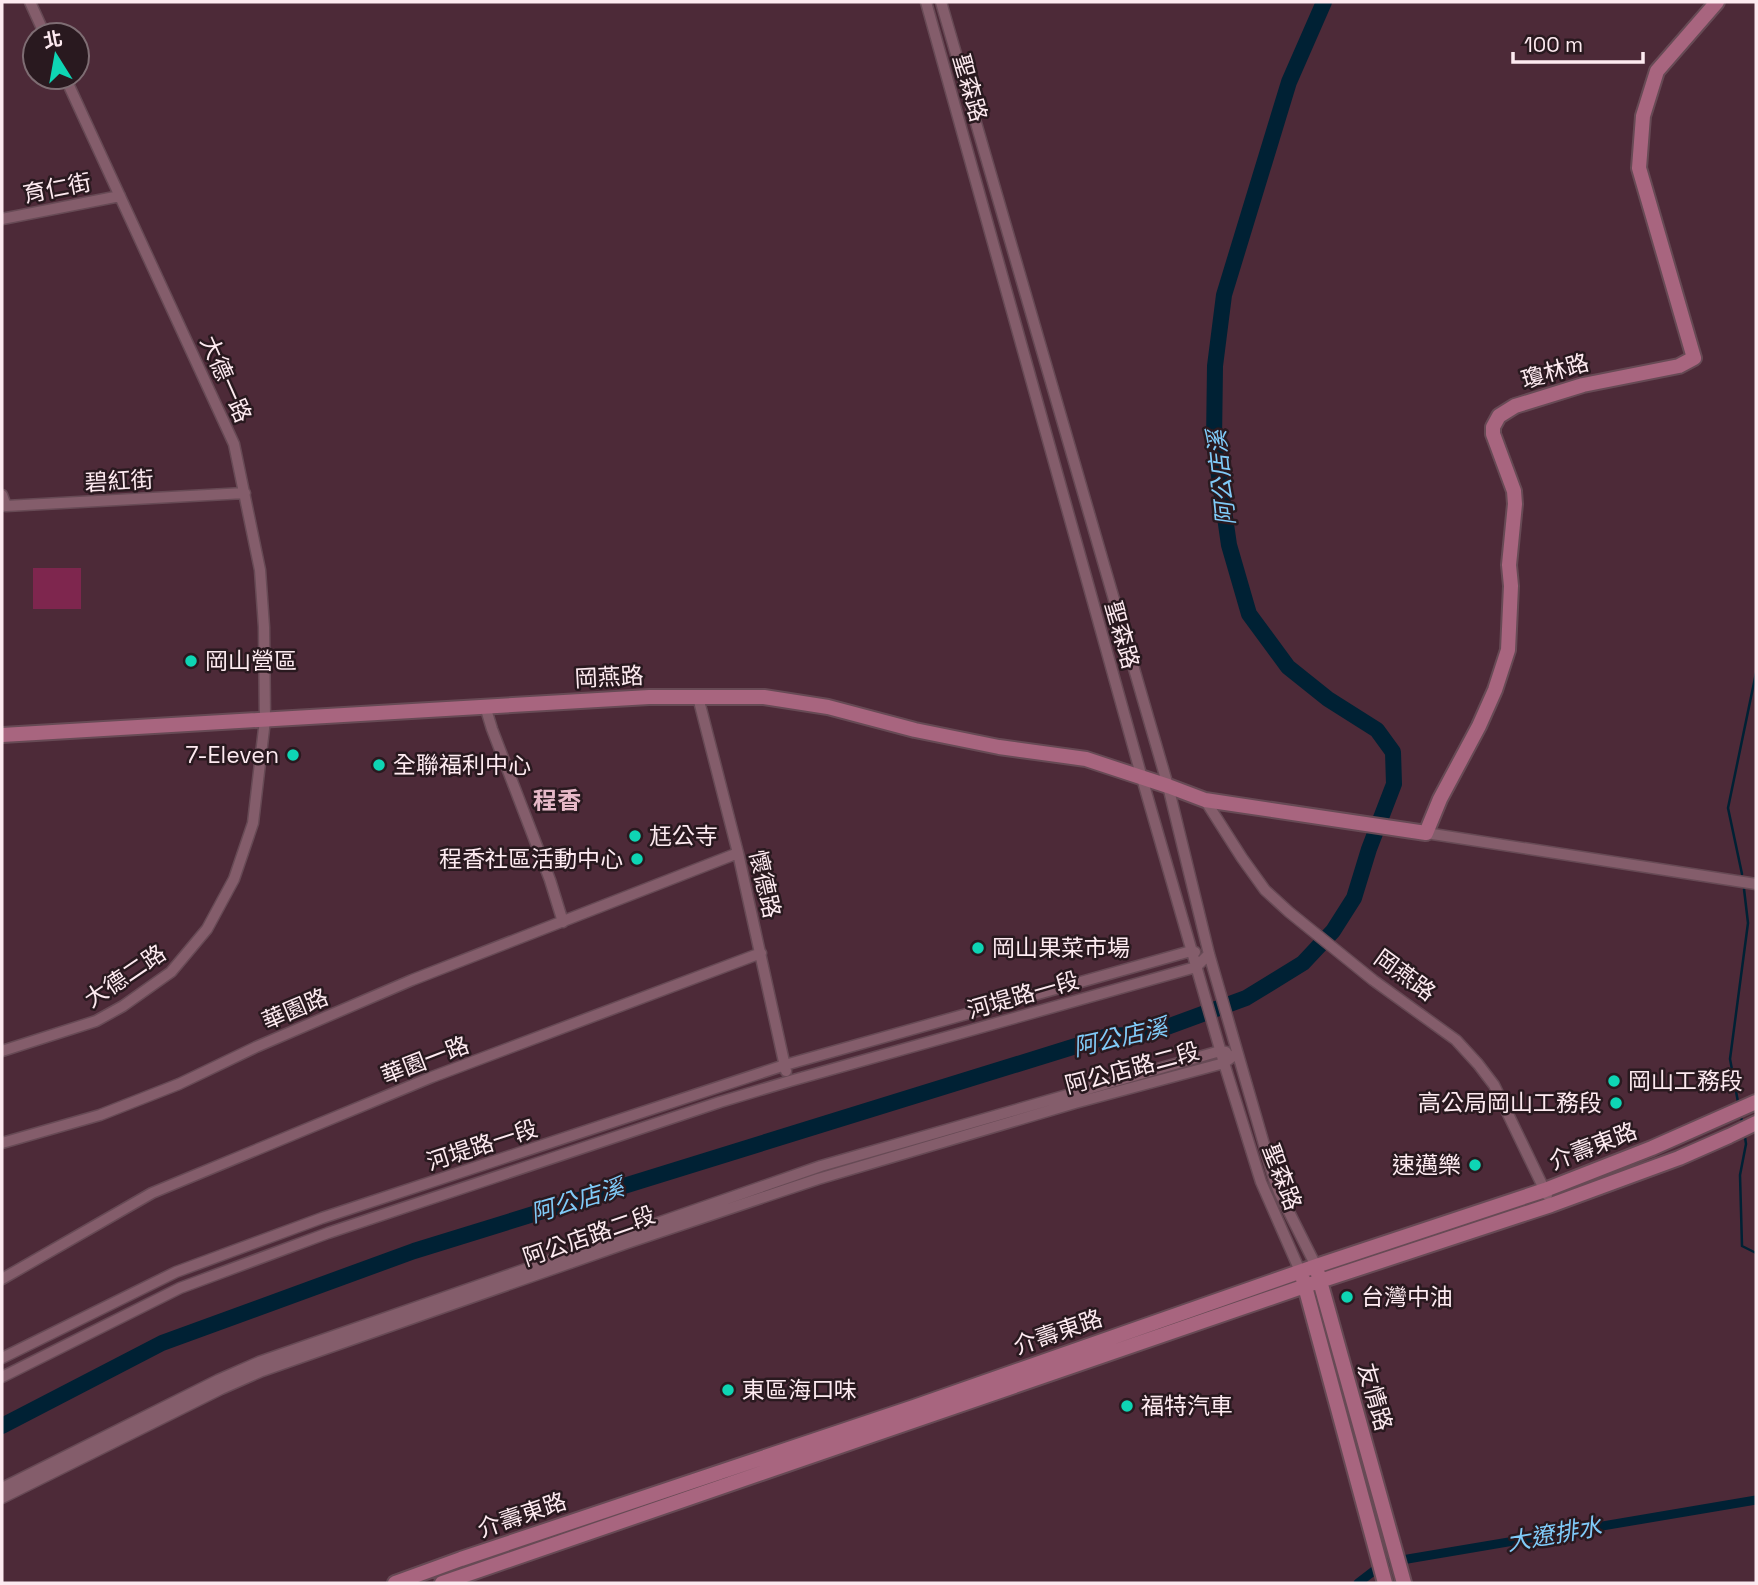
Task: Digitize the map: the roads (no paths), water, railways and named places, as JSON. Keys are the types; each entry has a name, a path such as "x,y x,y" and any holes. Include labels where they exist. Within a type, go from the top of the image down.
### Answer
{"street":[{"path":"30,2 39,21"},
{"name":"聖森路","path":"926,2 1224,1063 1261,1182 1300,1271"},
{"name":"聖森路","path":"942,2 1168,786 1209,954 1274,1179 1316,1265"},
{"name":"瓊林路","path":"1426,833 1440,799 1479,726 1495,690 1508,650 1511,586 1509,565 1515,504 1514,491 1493,434 1493,427 1499,416 1515,406 1583,385 1679,366 1694,358 1639,168 1643,116 1657,71 1717,2"},
{"name":"大德一路","path":"71,91 234,444 260,570 265,720"},
{"name":"育仁街","path":"2,219 120,196"},
{"name":"碧紅街","path":"2,497 6,506 245,493"},
{"name":"岡燕路","path":"2,735 649,697 764,697 828,706 927,732 999,747 1086,760 1205,800 1426,833"},
{"name":"懷德路","path":"698,697 738,853 790,1081"},
{"path":"485,706 563,922"},
{"name":"大德二路","path":"2,1051 96,1021 123,1006 171,972 207,929 234,879 253,822 265,720"},
{"name":"岡燕路","path":"1205,800 1265,890 1373,980 1456,1040 1478,1064 1494,1085 1551,1205"},
{"path":"1426,833 1756,884"},
{"name":"華園路","path":"2,1143 100,1115 179,1084 398,986 738,853"},
{"name":"河堤路一段","path":"2,1358 176,1272 322,1218 785,1065 1191,951 1209,954 1197,971 720,1102 328,1233 193,1283 2,1377"},
{"name":"華園一路","path":"2,1279 152,1193 432,1077 761,953"},
{"name":"阿公店路二段","path":"2,1488 207,1385 259,1362 821,1166 1219,1046 1237,1053"},
{"name":"阿公店路二段","path":"2,1498 220,1389 262,1371 818,1179 1075,1103 1224,1063 1237,1053"},
{"name":"介壽東路","path":"395,1583 914,1407 1316,1265 1545,1189 1672,1139 1756,1102"},
{"name":"介壽東路","path":"442,1583 1312,1284 1551,1205 1679,1158 1756,1123"},
{"path":"1672,1139 1679,1158"},
{"name":"友情路","path":"1316,1265 1312,1284 1384,1580"},
{"name":"友情路","path":"1300,1271 1312,1284 1401,1576"},
{"path":"461,1559 467,1574"}],"waterway":[{"name":"阿公店溪","path":"2,1426 162,1343 414,1251 1108,1036 1148,1034 1246,998 1303,963 1333,931 1354,898 1394,784 1393,752 1377,730 1328,699 1288,667 1249,614 1229,545 1214,441 1215,366 1224,295 1289,82 1324,2"},
{"path":"1742,874 1728,808 1756,673"},
{"path":"1738,1102 1730,1059 1748,923 1744,889"},
{"path":"1741,1117 1742,1121"},
{"path":"1745,1137 1740,1175 1742,1246 1756,1253"},
{"name":"大遼排水","path":"1358,1583 1384,1563 1756,1500"}],"place":[{"name":"岡山營區","path":"191,661"},
{"name":"7-Eleven","path":"293,755"},
{"name":"全聯福利中心","path":"379,765"},
{"name":"尪公寺","path":"635,836"},
{"name":"程香社區活動中心","path":"637,859"},
{"name":"岡山果菜市場","path":"978,948"},
{"name":"岡山工務段","path":"1614,1081"},
{"name":"高公局岡山工務段","path":"1616,1103"},
{"name":"速邁樂","path":"1475,1165"},
{"name":"台灣中油","path":"1347,1297"},
{"name":"東區海口味","path":"728,1390"},
{"name":"福特汽車","path":"1127,1406"}],"district":[{"name":"程香","path":"557,800"}]}
